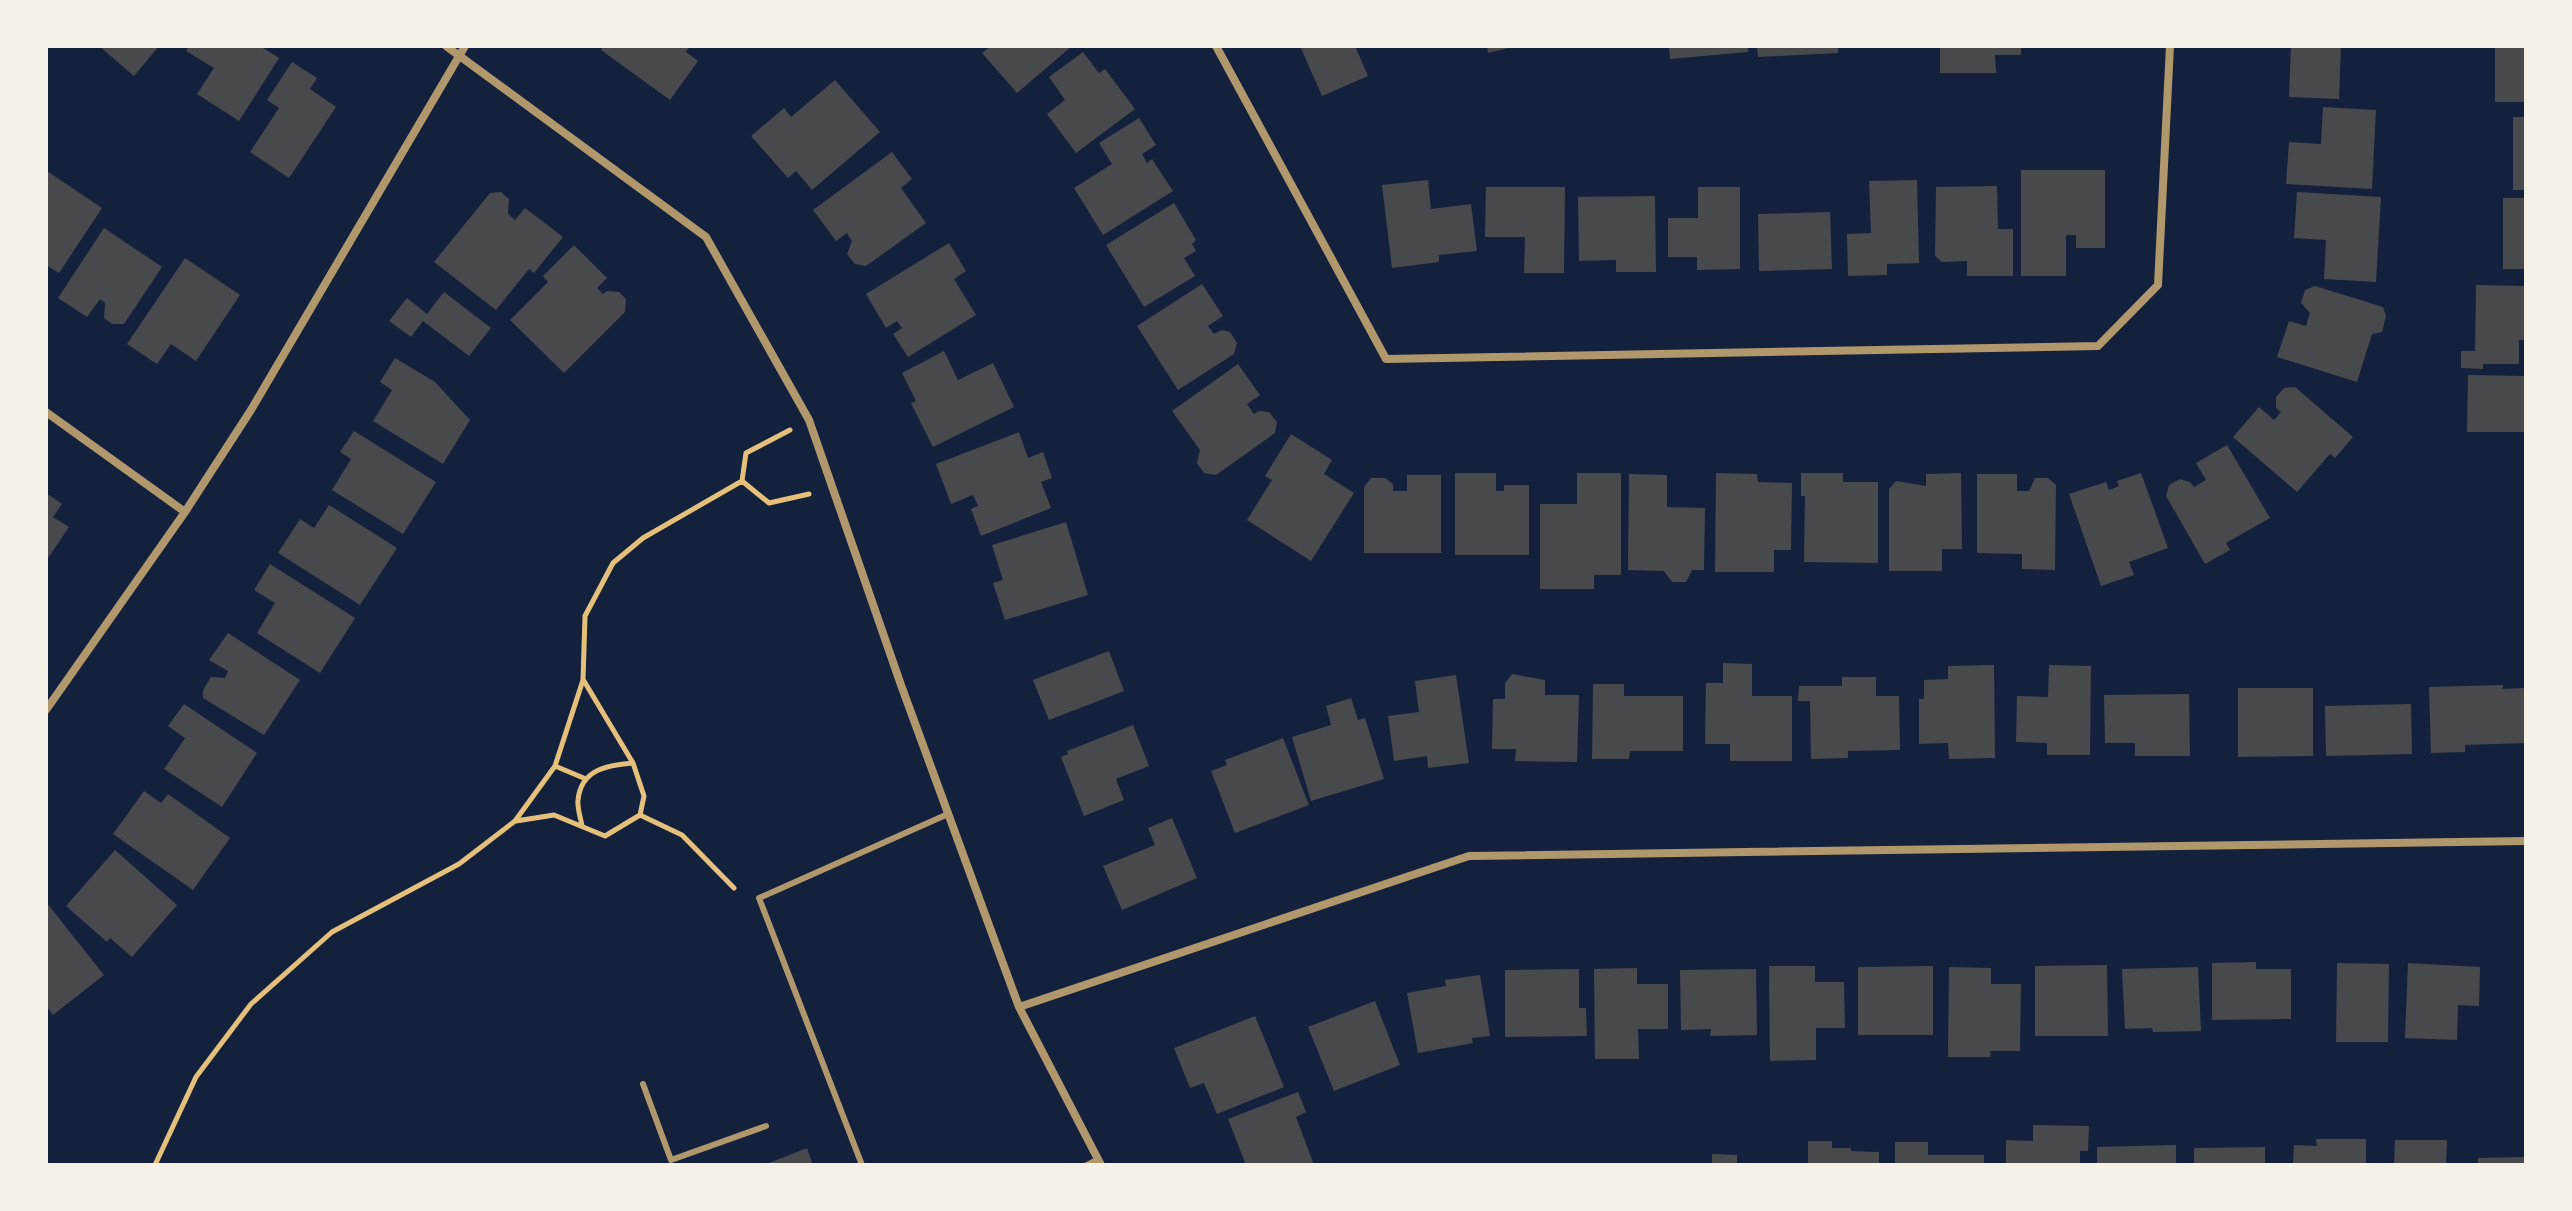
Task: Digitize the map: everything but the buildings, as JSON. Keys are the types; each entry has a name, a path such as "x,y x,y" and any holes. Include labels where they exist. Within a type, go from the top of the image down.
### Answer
{"street":[{"path":"446,46 706,237 809,420 1019,1007 1099,1162"},
{"path":"46,710 185,512 251,410 465,46"},
{"path":"1216,46 1386,359 2098,346 2158,285 2170,46"},
{"path":"46,412 185,512"},
{"path":"1019,1007 1469,856 2526,841"}],"lane":[{"path":"862,1165 759,898 948,814"},
{"path":"643,1084 671,1160 766,1126"},
{"path":"1087,1165 1099,1162"}],"path":[{"path":"742,481 746,453 809,420"},
{"path":"742,481 769,503 835,489"},
{"path":"155,1165 196,1077 251,1004 332,932 459,864 515,821 555,766 583,680 585,616 613,563 643,538 742,481"},
{"path":"515,821 554,815 605,836 640,815 644,796 633,763 583,680"},
{"path":"583,827 578,800 586,779 604,765 633,763"},
{"path":"555,766 586,779"},
{"path":"640,815 682,835 734,888"}]}
